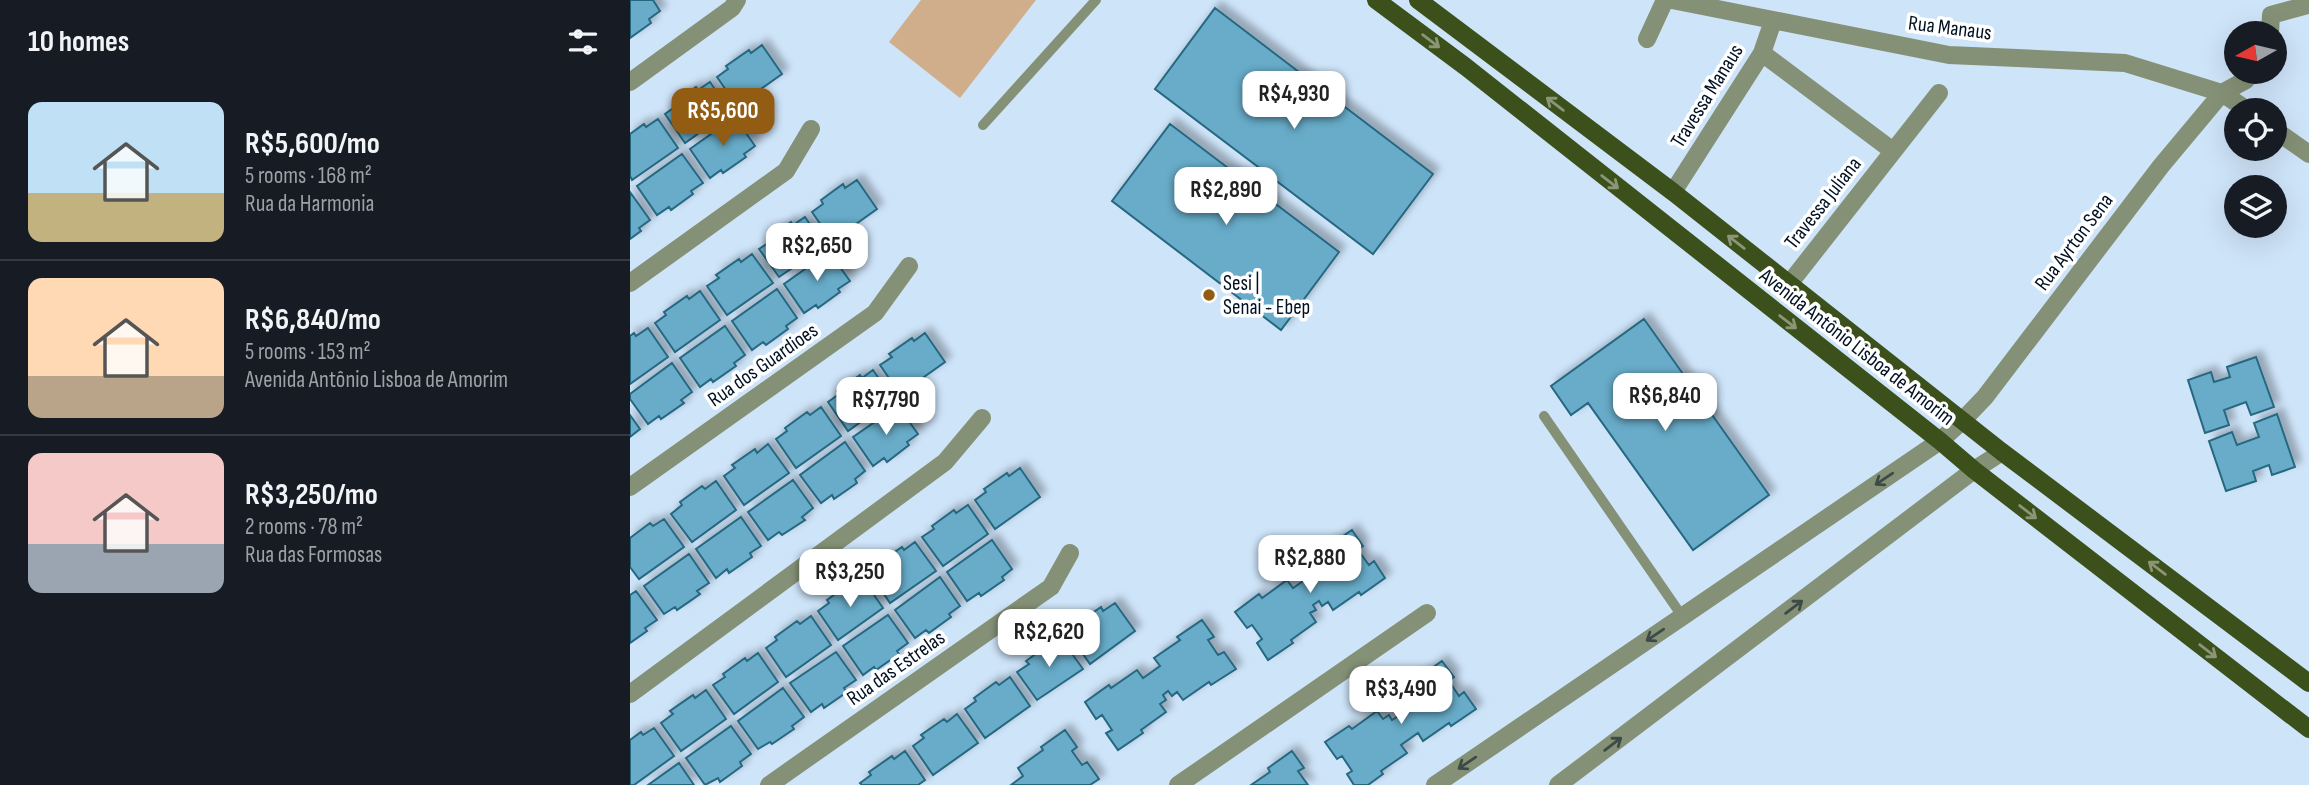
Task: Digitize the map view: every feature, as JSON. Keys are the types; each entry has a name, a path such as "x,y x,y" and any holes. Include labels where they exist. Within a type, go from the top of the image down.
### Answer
{"main road":[{"name":"Avenida Antônio Lisboa de Amorim","path":"1376,0 1466,67 1974,470 2309,729"},
{"name":"Avenida Antônio Lisboa de Amorim","path":"1418,0 1673,191 2003,452 2309,682"}],"street":[{"path":"630,82 732,8 737,0"},
{"path":"1647,39 1665,0"},
{"name":"Rua Manaus","path":"1672,0 1949,55 2125,63 2222,93 2229,98"},
{"path":"2271,21 2271,15 2308,5 2307,0"},
{"name":"Travessa Manaus","path":"1673,191 1762,53 1773,21"},
{"name":"Travessa Juliana","path":"1762,53 1893,151"},
{"name":"Rua Ayrton Sena","path":"1435,785 1940,441 1985,397 2161,166 2222,93 2239,84"},
{"name":"Travessa Juliana","path":"1790,284 1939,93"},
{"path":"630,283 786,172 811,129"},
{"path":"2287,138 2309,154"},
{"name":"Rua dos Guardioes","path":"630,487 875,313 908,267"},
{"path":"630,694 945,462 982,418"},
{"path":"1558,785 1974,470 2003,452"},
{"name":"Rua das Estrelas","path":"769,785 1051,587 1070,553"},
{"path":"1178,785 1427,613"}],"lane":[{"path":"983,125 1096,0"},
{"path":"1544,416 1682,617"}],"shaded area":[{"path":"921,0 1036,0 960,98 889,42"}],"building":[{"path":"630,0 653,0 660,11 649,19 651,23 630,38"},
{"path":"1215,8 1433,174 1373,254 1155,89"},
{"path":"762,45 782,74 737,106 717,77 728,69 726,66 749,50 751,53"},
{"path":"710,82 730,111 685,143 665,114 676,106 674,103 696,87 698,90"},
{"path":"735,117 755,146 744,154 746,157 723,173 721,170 710,178 690,149"},
{"path":"658,119 678,148 632,180 630,134 644,124 646,127"},
{"path":"1170,124 1339,252 1281,330 1112,201"},
{"path":"682,154 703,183 671,210 669,207 657,215 637,186"},
{"path":"857,180 877,209 832,241 812,212 823,204 821,200 843,184 845,188"},
{"path":"630,192 650,220 630,239"},
{"path":"805,217 825,246 779,277 759,249 791,222 793,225"},
{"path":"829,252 850,281 818,308 816,305 804,313 784,284"},
{"path":"752,254 773,283 727,315 707,286 719,278 716,275 739,259 741,262"},
{"path":"777,289 797,318 786,326 788,329 766,345 763,342 752,350 732,321"},
{"path":"700,291 720,320 675,352 655,323 666,315 664,312 687,296 689,299"},
{"path":"1644,319 1769,495 1693,550 1588,403 1571,415 1551,386"},
{"path":"725,326 745,355 734,363 736,366 713,382 711,379 700,387 680,358"},
{"path":"648,328 668,357 630,384 630,336 634,333 636,336"},
{"path":"925,333 945,362 900,394 880,365 892,357 889,354 912,338 914,341"},
{"path":"2256,357 2274,407 2251,415 2246,402 2224,410 2229,425 2205,433 2188,380 2211,372 2214,382 2230,377 2227,367"},
{"path":"672,363 692,392 681,400 684,403 661,419 659,416 648,424 630,399 630,394"},
{"path":"873,370 893,399 848,431 828,402 839,394 837,391 860,375 862,378"},
{"path":"898,406 918,434 907,442 909,445 887,462 884,458 873,466 853,437"},
{"path":"821,407 841,436 796,468 776,439 787,431 785,428 807,412 810,415"},
{"path":"2277,414 2295,467 2272,475 2269,465 2253,471 2256,481 2226,491 2209,441 2232,432 2237,445 2259,437 2254,423"},
{"path":"630,415 640,429 630,437"},
{"path":"845,442 865,471 855,479 857,483 834,499 832,495 821,503 800,475"},
{"path":"768,444 789,473 744,505 724,476 735,468 732,465 755,449 757,453"},
{"path":"1020,468 1040,497 995,529 975,500 986,492 984,489 1007,473 1009,476"},
{"path":"793,480 813,508 802,517 805,520 782,535 779,532 768,540 748,512"},
{"path":"716,481 736,510 692,542 671,514 682,505 680,502 702,486 705,489"},
{"path":"968,505 988,534 943,566 922,537 954,510 956,513"},
{"path":"741,517 761,546 750,553 752,557 729,573 727,569 716,578 696,549"},
{"path":"664,519 684,547 639,579 630,567 630,538 650,523 653,526"},
{"path":"1352,530 1363,546 1358,550 1369,565 1374,561 1385,578 1333,610 1328,602 1322,606 1319,601 1313,605 1316,610 1310,613 1316,622 1291,640 1293,643 1268,660 1257,643 1262,639 1252,625 1247,628 1235,612 1259,594 1262,598 1287,580 1293,588 1310,576 1304,568 1330,550 1327,547"},
{"path":"992,540 1012,569 1002,577 1004,580 981,596 979,593 967,601 947,572"},
{"path":"915,542 936,571 890,603 870,574 882,566 879,563 902,547 904,550"},
{"path":"689,554 709,583 697,591 700,594 677,610 675,607 664,614 644,586"},
{"path":"940,577 960,606 949,614 951,617 929,633 926,630 915,638 895,610"},
{"path":"863,579 883,608 838,640 818,611 829,603 827,600 849,584 852,587"},
{"path":"636,591 657,620 630,643 630,595"},
{"path":"1115,603 1135,631 1090,664 1069,635 1081,627 1078,623 1101,607 1103,611"},
{"path":"888,615 908,643 897,651 899,654 876,670 874,667 863,675 843,646"},
{"path":"811,616 831,645 786,677 766,648 777,640 775,637 797,621 800,624"},
{"path":"1202,620 1214,637 1208,640 1218,655 1224,652 1236,669 1211,685 1209,682 1183,700 1177,692 1172,696 1168,691 1163,695 1166,700 1160,704 1166,712 1141,730 1143,733 1118,750 1106,733 1112,730 1102,715 1096,719 1085,702 1137,670 1143,678 1160,666 1154,658 1180,640 1177,637"},
{"path":"1062,640 1083,669 1037,700 1017,672 1029,664 1026,661 1049,644 1051,648"},
{"path":"836,652 856,680 844,688 847,692 824,708 822,704 811,712 790,683"},
{"path":"758,653 778,682 734,714 713,685 745,658 747,661"},
{"path":"1442,661 1454,677 1449,681 1459,696 1464,692 1476,709 1423,741 1418,733 1401,745 1407,753 1381,771 1383,774 1368,785 1354,785 1347,774 1352,771 1342,756 1337,759 1325,742 1349,726 1352,729 1377,711 1383,719 1389,715 1392,720 1398,716 1395,711 1400,707 1395,699"},
{"path":"1010,677 1030,706 985,738 965,709 976,701 974,698 996,682 999,685"},
{"path":"783,688 804,717 792,726 794,729 772,744 770,742 758,749 738,721"},
{"path":"706,690 726,719 681,751 661,723 673,714 670,711 693,695 695,698"},
{"path":"957,714 978,743 933,775 913,746 924,738 921,735 944,719 947,722"},
{"path":"731,726 751,754 740,762 742,766 720,782 718,778 705,785 686,758"},
{"path":"654,728 674,756 634,785 630,785 630,740 641,732 643,735"},
{"path":"1065,730 1077,747 1072,751 1082,765 1087,762 1099,779 1090,785 1011,785 1023,776 1018,768"},
{"path":"905,751 925,780 918,785 860,783 871,775 869,772 892,756 894,759"},
{"path":"1292,751 1304,768 1298,771 1308,785 1251,785 1270,772 1268,768"},
{"path":"679,763 694,785 648,785"}],"place":[{"name":"Sesi | Senai - Ebep","path":"1209,295"}]}
